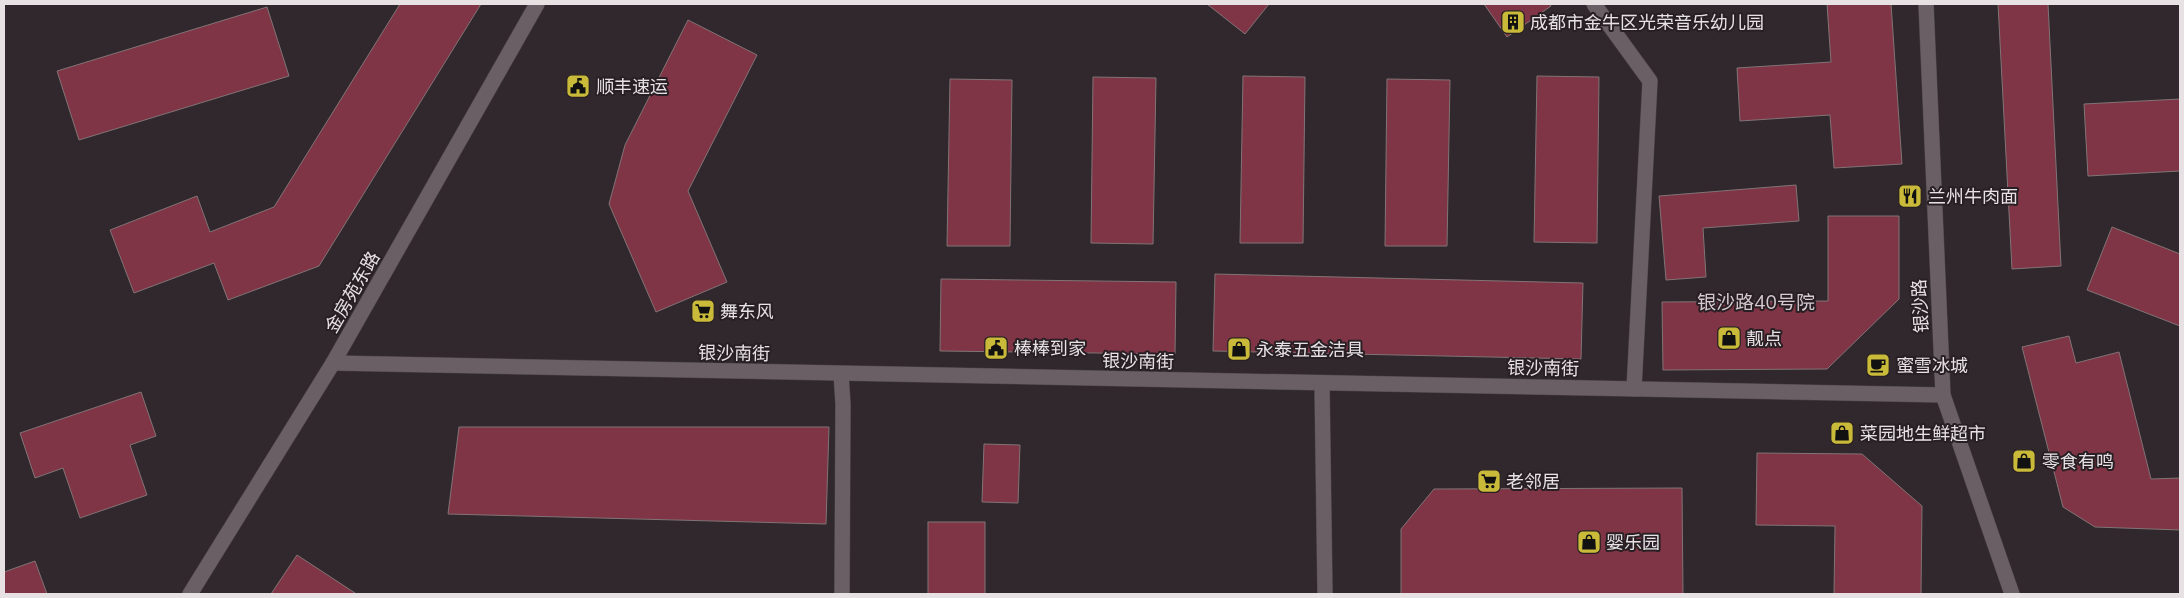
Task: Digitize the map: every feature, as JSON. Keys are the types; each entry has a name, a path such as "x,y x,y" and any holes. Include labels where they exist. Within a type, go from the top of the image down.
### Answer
{"street":[{"name":"金房苑东路","path":"190,594 333,363 537,4"},
{"path":"1594,4 1650,81 1634,389"},
{"name":"银沙路","path":"1926,4 1943,395 2012,594"},
{"name":"银沙南街","path":"333,363 1943,395"},
{"path":"841,374 843,404 842,594"},
{"path":"1322,383 1325,594"}],"building":[{"path":"400,4 481,4 319,266 228,300 214,263 134,293 110,230 197,196 210,232 274,207"},
{"path":"1207,4 1269,4 1245,34"},
{"name":"成都市金牛区光荣音乐幼儿园","path":"1484,4 1550,4 1551,6 1507,37"},
{"path":"1827,4 1891,4 1902,164 1834,168 1830,115 1740,121 1737,68 1831,62"},
{"path":"1998,4 2048,4 2061,266 2012,269"},
{"path":"267,7 289,76 79,140 57,71"},
{"path":"688,20 757,55 688,191 727,282 656,312 609,204 625,145"},
{"path":"1243,76 1305,77 1303,243 1240,243"},
{"path":"1537,76 1599,77 1597,243 1534,242"},
{"path":"1093,77 1156,78 1153,244 1091,243"},
{"path":"950,79 1012,80 1010,246 947,246"},
{"path":"1387,79 1450,80 1447,246 1385,246"},
{"path":"2180,99 2180,171 2088,176 2084,104"},
{"path":"1796,185 1799,221 1703,228 1706,277 1666,280 1659,196"},
{"path":"1828,216 1899,216 1899,299 1827,369 1663,370 1662,302 1828,301"},
{"path":"2112,227 2180,254 2180,326 2087,290"},
{"path":"1215,274 1583,283 1581,359 1213,351"},
{"path":"941,279 1176,282 1175,354 940,351"},
{"path":"2069,336 2076,363 2119,352 2151,479 2180,478 2180,530 2095,527 2063,507 2022,347"},
{"path":"141,392 156,436 130,445 147,495 80,518 63,468 35,478 20,433"},
{"path":"459,427 829,427 826,524 448,514"},
{"path":"984,444 1020,445 1018,503 982,502"},
{"path":"1757,453 1862,454 1922,506 1921,594 1834,594 1835,526 1756,525"},
{"path":"1682,488 1683,594 1401,594 1401,529 1434,489"},
{"path":"928,522 985,522 985,594 928,594"},
{"path":"297,555 355,593 271,594"},
{"path":"35,561 47,594 4,594 4,572"}],"place":[{"name":"成都市金牛区光荣音乐幼儿园","path":"1513,22"},
{"name":"顺丰速运","path":"578,86"},
{"name":"兰州牛肉面","path":"1910,196"},
{"name":"舞东风","path":"703,311"},
{"name":"靓点","path":"1729,338"},
{"name":"棒棒到家","path":"996,348"},
{"name":"永泰五金洁具","path":"1239,349"},
{"name":"蜜雪冰城","path":"1878,365"},
{"name":"菜园地生鲜超市","path":"1842,433"},
{"name":"零食有鸣","path":"2024,461"},
{"name":"老邻居","path":"1489,481"},
{"name":"婴乐园","path":"1589,542"}],"district":[{"name":"银沙路40号院","path":"1756,302"}]}
